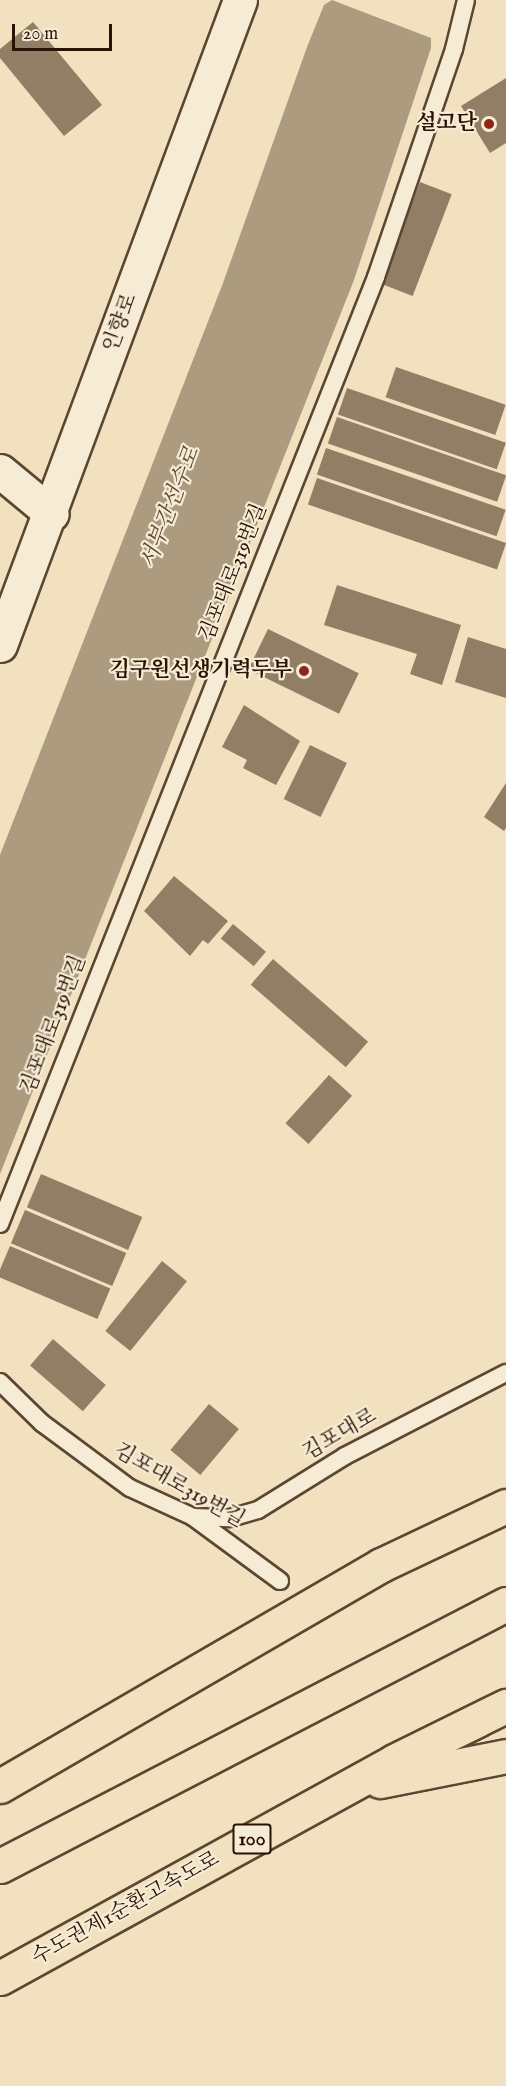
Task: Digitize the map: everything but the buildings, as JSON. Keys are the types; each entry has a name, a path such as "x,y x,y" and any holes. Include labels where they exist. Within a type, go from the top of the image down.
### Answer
{"highway":[{"path":"0,1786 381,1565 506,1506"},
{"path":"0,1866 506,1604"},
{"name":"수도권제1순환고속도로","path":"0,1978 346,1787 506,1706"},
{"path":"346,1787 506,1756"}],"street":[{"name":"인향로","path":"0,645 52,514 240,0"},
{"path":"0,471 52,514"}],"lane":[{"name":"김포대로319번길","path":"0,1224 376,277 454,49 466,0"},
{"name":"김포대로","path":"193,1517 230,1518 258,1510 345,1456 506,1373"},
{"name":"김포대로319번길","path":"0,1382 42,1423 130,1488 193,1517 280,1581"}],"water":[{"name":"서부간선수로","path":"332,0 431,38 431,48 354,280 0,1174 0,855 223,283 307,47 324,5"}],"place":[{"name":"설고단","path":"489,124"},
{"name":"김구원선생기력두부","path":"304,671"}]}
